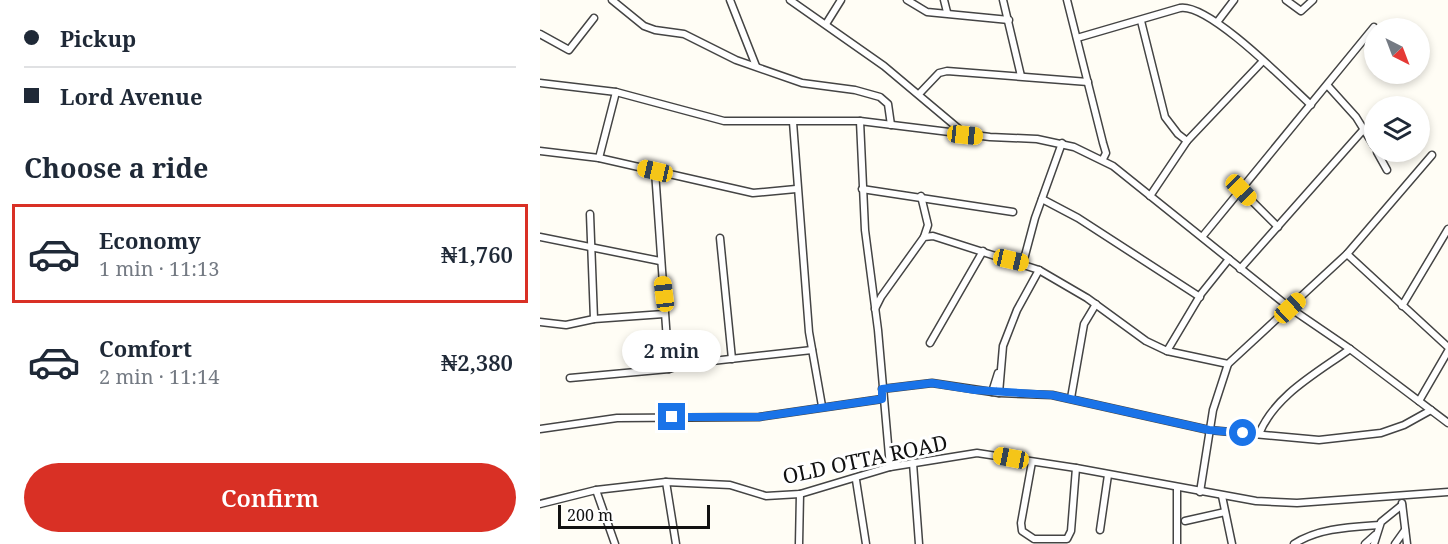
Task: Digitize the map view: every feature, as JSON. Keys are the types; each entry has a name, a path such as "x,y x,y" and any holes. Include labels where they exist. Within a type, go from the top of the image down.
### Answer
{"street":[{"path":"612,0 644,26 684,34 736,60 802,83 855,90 880,97 888,104 891,125"},
{"path":"730,0 756,66"},
{"path":"790,0 826,24 919,94 965,135"},
{"path":"826,24 841,0"},
{"path":"907,0 927,12 947,12 1009,20"},
{"path":"944,0 947,12"},
{"path":"1003,0 1021,76"},
{"path":"1067,0 1106,153 1103,159"},
{"path":"1218,21 1234,0"},
{"path":"1286,0 1301,11 1313,0"},
{"path":"1077,38 1187,7 1218,21 1311,105"},
{"path":"540,34 569,50 594,18"},
{"path":"1141,21 1165,117 1178,135 1187,141"},
{"path":"1202,237 1364,40"},
{"path":"1150,196 1187,141 1262,62"},
{"path":"919,94 939,73 947,71 1088,82"},
{"path":"540,83 616,92 724,121 860,121 965,135 1062,143 1103,159 1290,308 1350,349 1448,423"},
{"path":"1240,269 1364,129 1328,86"},
{"path":"599,158 616,92"},
{"path":"860,121 867,254 875,309 890,467"},
{"path":"793,122 808,332 822,406"},
{"path":"1023,263 1062,143"},
{"path":"540,151 599,158 753,192 796,189"},
{"path":"1200,492 1213,410 1228,364 1347,254 1432,155"},
{"path":"1383,162 1387,170"},
{"path":"655,171 669,369"},
{"path":"862,189 921,196 1013,212"},
{"path":"1241,190 1278,227"},
{"path":"921,196 933,236"},
{"path":"1042,199 1078,218 1200,297"},
{"path":"590,214 594,319"},
{"path":"875,309 924,237 928,225"},
{"path":"1402,306 1448,229"},
{"path":"924,237 933,236 1023,263 1096,304 1146,341 1167,351 1228,364"},
{"path":"540,237 660,261"},
{"path":"720,238 732,359"},
{"path":"930,343 983,251"},
{"path":"1347,254 1448,349 1419,401"},
{"path":"1167,351 1200,297 1229,259"},
{"path":"995,392 1003,346 1017,310 1039,270"},
{"path":"1071,398 1084,324 1096,304"},
{"path":"540,322 566,325 594,319 664,314"},
{"path":"1259,434 1278,404 1350,349"},
{"path":"570,378 669,369 812,350"},
{"path":"882,389 932,383 995,392 1071,398 1209,430 1319,440 1381,433 1404,425 1431,410"},
{"path":"540,429 617,418 759,417 882,399"},
{"name":"OLD OTTA ROAD","path":"540,504 596,490 666,482 730,485 766,496 801,494 856,480 890,467 976,453 1077,468 1256,501 1297,503 1448,492"},
{"path":"1032,462 1021,523 1022,531 1034,539 1066,539 1071,531 1077,468"},
{"path":"913,463 919,544"},
{"path":"1100,530 1108,475"},
{"path":"856,480 866,544"},
{"path":"666,482 676,544"},
{"path":"1177,488 1175,524 1177,544"},
{"path":"596,490 615,544"},
{"path":"799,544 801,494"},
{"path":"1222,496 1232,544"},
{"path":"1402,497 1407,544"},
{"path":"1374,544 1379,525 1402,505"},
{"path":"1185,521 1225,512"},
{"path":"1294,544 1307,536 1347,527 1379,525"},
{"path":"1395,544 1405,530"},
{"path":"1365,544 1375,534"}],"route":[{"path":"672,417 736,418 784,414 822,406 882,399 882,389 932,383 999,393 1071,398 1209,430 1243,433"}]}
